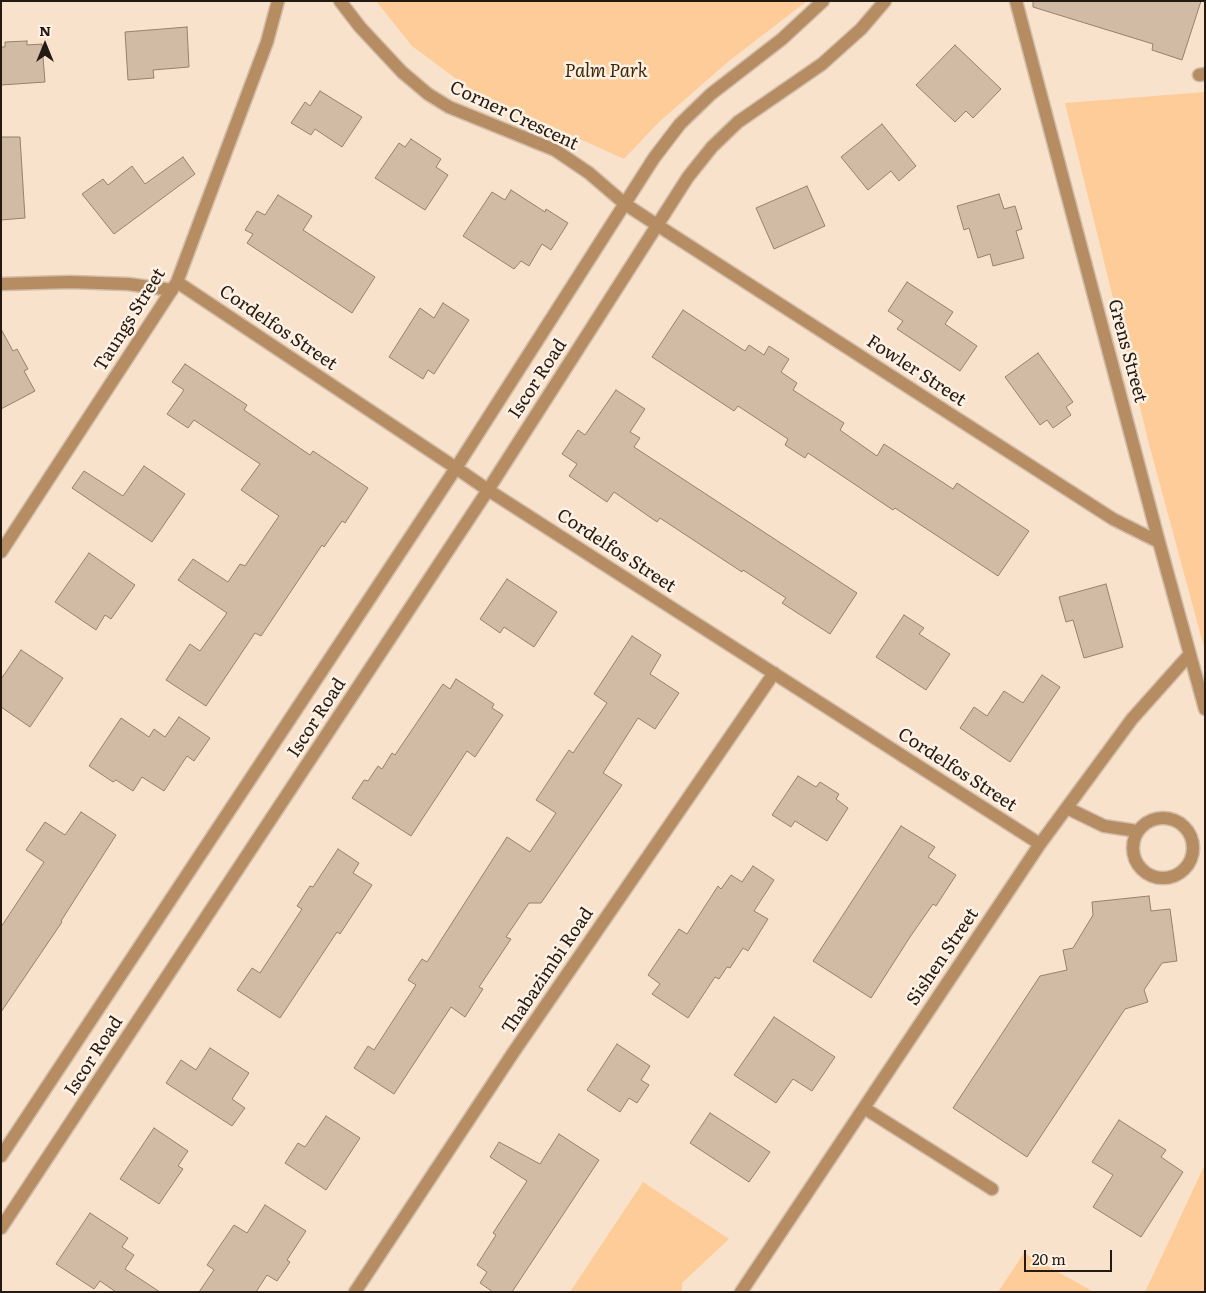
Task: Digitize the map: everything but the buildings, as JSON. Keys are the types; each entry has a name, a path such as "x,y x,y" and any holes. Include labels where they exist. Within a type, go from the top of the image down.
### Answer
{"street":[{"name":"Taungs Street","path":"1,552 174,286 267,42 278,1"},
{"name":"Corner Crescent","path":"340,1 360,27 402,72 428,94 449,107 554,150 589,173 625,204 657,225"},
{"path":"625,204 654,158 680,124 711,94 782,39 823,1"},
{"path":"657,225 688,177 712,147 738,122 822,64 861,29 885,1"},
{"name":"Grens Street","path":"1016,1 1205,709"},
{"name":"Iscor Road","path":"1,1156 456,468 625,204"},
{"name":"Iscor Road","path":"1,1228 488,490 657,225"},
{"name":"Fowler Street","path":"657,225 1113,519 1159,542"},
{"name":"Cordelfos Street","path":"1,284 70,282 174,286 1040,844"},
{"name":"Sishen Street","path":"741,1292 1040,844 1132,719 1190,654"},
{"name":"Thabazimbi Road","path":"355,1292 513,1054 774,673"},
{"path":"1067,808 1104,826 1138,832"},
{"path":"1160,818 1174,819 1185,827 1192,838 1193,851 1188,864 1179,874 1166,878 1153,876 1141,869 1134,857 1133,844 1138,832 1147,822 1160,818"},
{"path":"864,1108 992,1188"}],"green space":[{"name":"Palm Park","path":"376,1 807,1 729,61 659,122 624,159 470,89 412,46"},
{"path":"1205,92 1205,651 1149,444 1065,103"},
{"path":"1205,1164 1205,1292 1145,1292 1179,1220"},
{"path":"643,1182 729,1239 682,1283 682,1292 570,1292"},
{"path":"1024,1253 1094,1292 998,1292"}]}
